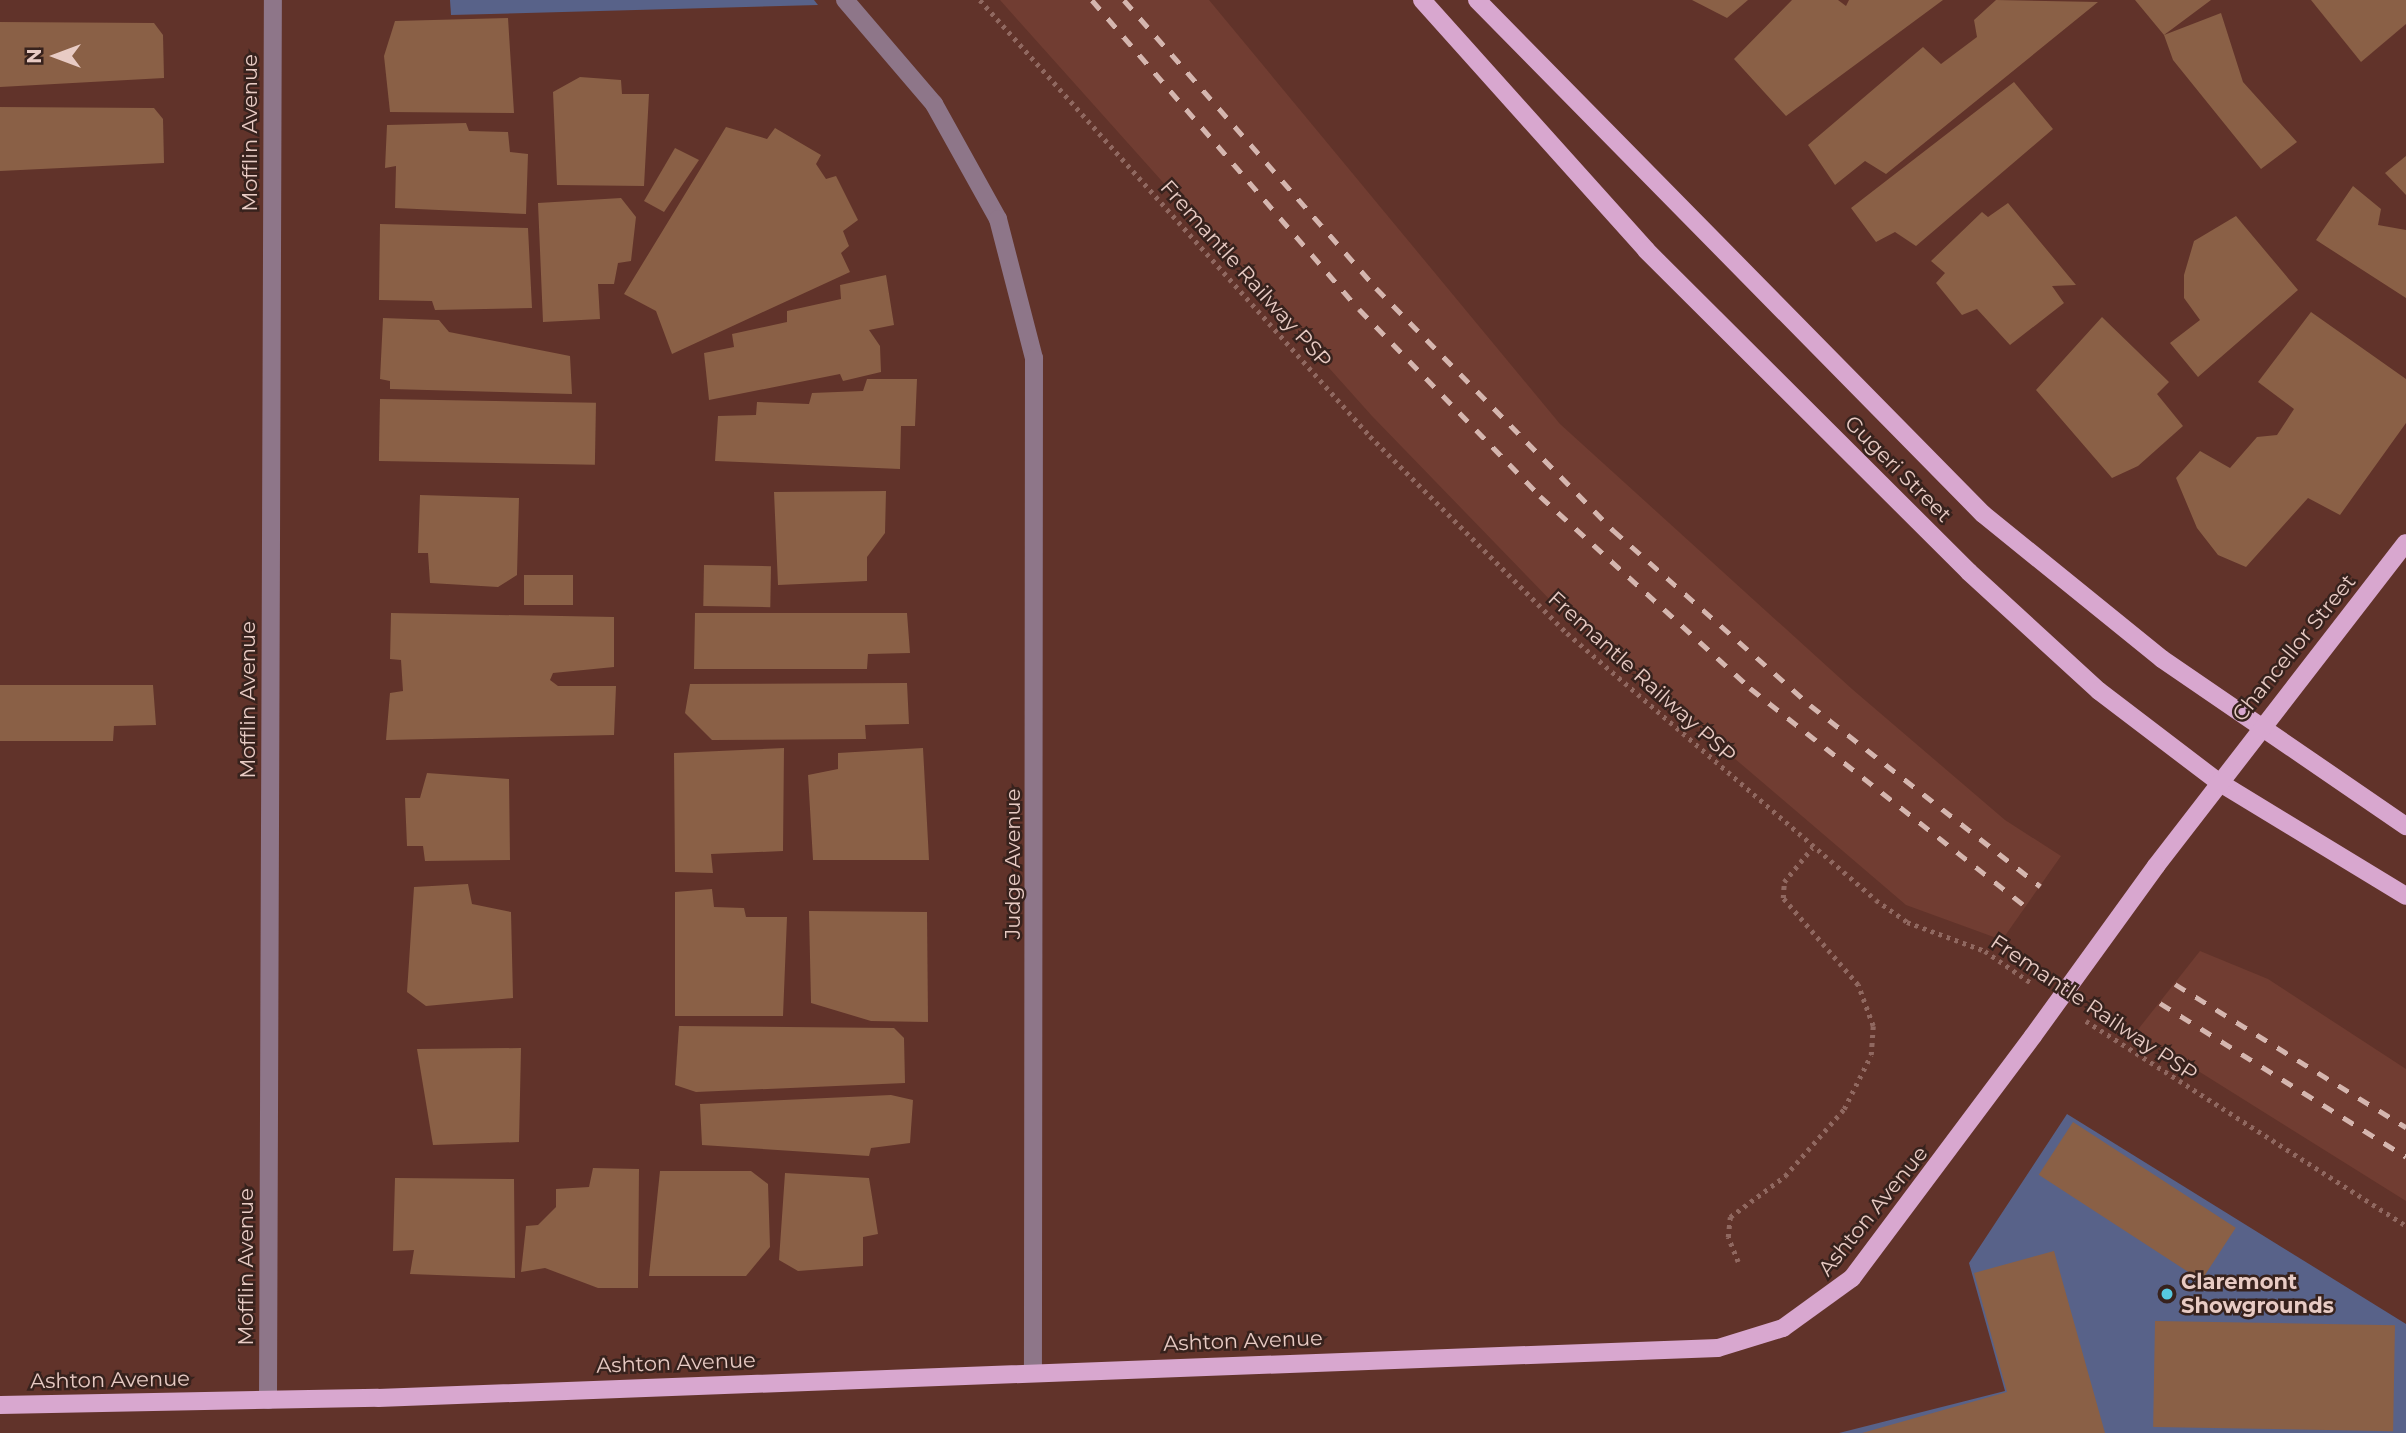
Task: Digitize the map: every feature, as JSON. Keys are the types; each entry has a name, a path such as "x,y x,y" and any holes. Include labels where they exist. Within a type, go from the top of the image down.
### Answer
{"main road":[{"name":"Gugeri Street","path":"1422,0 1646,250 1969,572 2099,691 2217,781 2406,896"},
{"name":"Gugeri Street","path":"1477,0 1983,514 2258,729 2406,826"},
{"name":"Chancellor Street","path":"2217,781 2406,543"},
{"name":"Ashton Avenue","path":"0,1405 268,1400 1033,1370 1717,1348 1783,1328 1852,1278 2217,781"}],"street":[{"name":"Mofflin Avenue","path":"268,1400 273,0"},
{"name":"Judge Avenue","path":"845,0 934,104 998,219 1034,358 1033,1370"}],"path":[{"name":"Fremantle Railway PSP","path":"980,0 1370,436 1647,708 1812,848 1907,922 1985,951 2041,990"},
{"path":"1738,1262 1728,1237 1730,1217 1802,1157 1860,1085 1871,1055 1873,1026 1858,985 1783,898 1784,882 1812,848"},
{"name":"Fremantle Railway PSP","path":"2075,1014 2176,1085 2406,1226"}],"shaded area":[{"path":"450,0 814,0 818,5 451,15"},
{"path":"1000,0 1209,0 1560,424 1852,689 2005,820 2061,856 2002,940 1906,905 1555,605 1372,416"},
{"path":"2200,951 2268,979 2406,1069 2406,1201 2136,1032"},
{"name":"Claremont Showgrounds","path":"2067,1114 2406,1324 2406,1433 1839,1433 2005,1391 1969,1263"}],"building":[{"path":"1692,0 1748,0 1727,18"},
{"path":"1792,0 1838,0 1846,6 1849,0 1943,0 1786,116 1734,59"},
{"path":"1996,0 2098,2 1886,174 1865,161 1835,185 1808,145 1923,47 1941,64 1977,37 1974,20"},
{"path":"2135,0 2211,0 2164,35"},
{"path":"2311,0 2406,0 2406,24 2361,62"},
{"path":"2221,13 2243,82 2297,142 2261,169 2173,60 2164,35"},
{"path":"508,18 514,113 390,112 384,56 395,21"},
{"path":"0,22 154,23 163,35 164,78 0,87"},
{"path":"580,77 621,80 622,94 649,94 644,186 557,185 553,92"},
{"path":"2014,82 2053,129 1916,246 1895,232 1876,242 1851,208"},
{"path":"0,107 154,108 163,119 164,163 0,171"},
{"path":"466,123 469,131 508,132 510,152 528,154 526,214 395,208 396,166 385,168 387,125"},
{"path":"726,127 767,139 775,128 821,155 816,164 826,179 836,176 858,220 843,231 849,246 841,253 850,272 672,354 656,311 624,294"},
{"path":"675,148 699,160 664,212 644,201"},
{"path":"2406,156 2406,195 2385,173"},
{"path":"2353,186 2381,209 2378,225 2406,230 2406,298 2316,240"},
{"path":"621,198 636,217 631,261 618,263 614,284 598,284 600,319 543,322 538,203"},
{"path":"2008,203 2076,285 2052,286 2064,303 2010,345 1977,309 1962,315 1936,283 1945,273 1931,261 1982,212 1988,217"},
{"path":"2236,216 2298,290 2198,377 2170,343 2200,320 2184,298 2184,275 2194,241"},
{"path":"380,224 528,228 532,308 435,310 432,301 379,300"},
{"path":"886,275 894,325 869,330 880,346 881,372 843,381 840,374 709,400 704,353 734,347 732,334 787,322 787,311 841,299 840,285"},
{"path":"2311,312 2406,379 2406,423 2340,515 2308,498 2246,567 2218,555 2197,528 2176,478 2200,451 2230,468 2257,437 2277,435 2294,409 2258,382"},
{"path":"2102,317 2169,382 2157,394 2183,426 2138,466 2112,478 2036,390"},
{"path":"383,318 439,320 449,332 570,356 572,394 390,389 390,381 380,379"},
{"path":"867,379 917,379 915,426 901,426 900,469 715,461 718,416 756,415 757,402 809,404 812,393 863,391"},
{"path":"380,399 596,403 595,465 379,461"},
{"path":"886,491 885,533 867,557 867,581 778,585 774,492"},
{"path":"420,495 519,498 517,575 498,587 430,583 428,553 418,553"},
{"path":"704,565 771,566 770,607 703,606"},
{"path":"524,575 573,575 573,605 524,605"},
{"path":"391,613 614,617 614,667 553,673 550,680 558,686 616,686 614,735 386,740 390,693 403,691 401,660 390,659"},
{"path":"695,613 907,613 910,653 868,654 867,669 694,669"},
{"path":"907,683 909,724 865,725 866,739 712,740 685,713 690,684"},
{"path":"0,685 153,685 156,725 114,726 113,741 0,741"},
{"path":"784,748 783,851 711,854 713,873 675,872 674,753"},
{"path":"923,748 929,860 813,860 808,775 838,769 838,753"},
{"path":"427,773 509,779 510,860 425,861 423,846 407,846 405,798 420,798"},
{"path":"468,884 472,904 511,912 513,998 426,1006 407,992 414,887"},
{"path":"712,889 714,907 744,908 746,917 787,917 783,1016 675,1016 675,892"},
{"path":"809,911 927,912 928,1022 871,1021 811,1003"},
{"path":"679,1026 894,1028 904,1038 905,1083 696,1092 675,1085"},
{"path":"521,1048 519,1142 433,1145 417,1049"},
{"path":"891,1095 913,1100 910,1143 871,1148 869,1156 702,1145 700,1104"},
{"path":"2073,1122 2236,1228 2201,1280 2039,1175"},
{"path":"593,1168 639,1169 638,1288 598,1288 545,1268 521,1272 526,1226 538,1225 556,1207 556,1189 589,1187"},
{"path":"660,1171 751,1171 768,1184 770,1247 746,1276 649,1276"},
{"path":"785,1173 869,1178 878,1234 863,1237 863,1266 798,1271 779,1260"},
{"path":"395,1178 514,1179 515,1278 410,1274 414,1250 393,1251"},
{"path":"2054,1251 2105,1433 1862,1433 2007,1392 1974,1273"},
{"path":"2155,1321 2395,1325 2393,1431 2153,1427"}],"railway":[{"path":"1092,0 1359,309 1540,496 1750,688 2026,907"},
{"path":"1124,0 1376,288 1613,530 1810,705 2040,886"},
{"path":"2175,984 2406,1127"},
{"path":"2160,1003 2406,1157"}],"place":[{"name":"Claremont Showgrounds","path":"2167,1294"}]}
